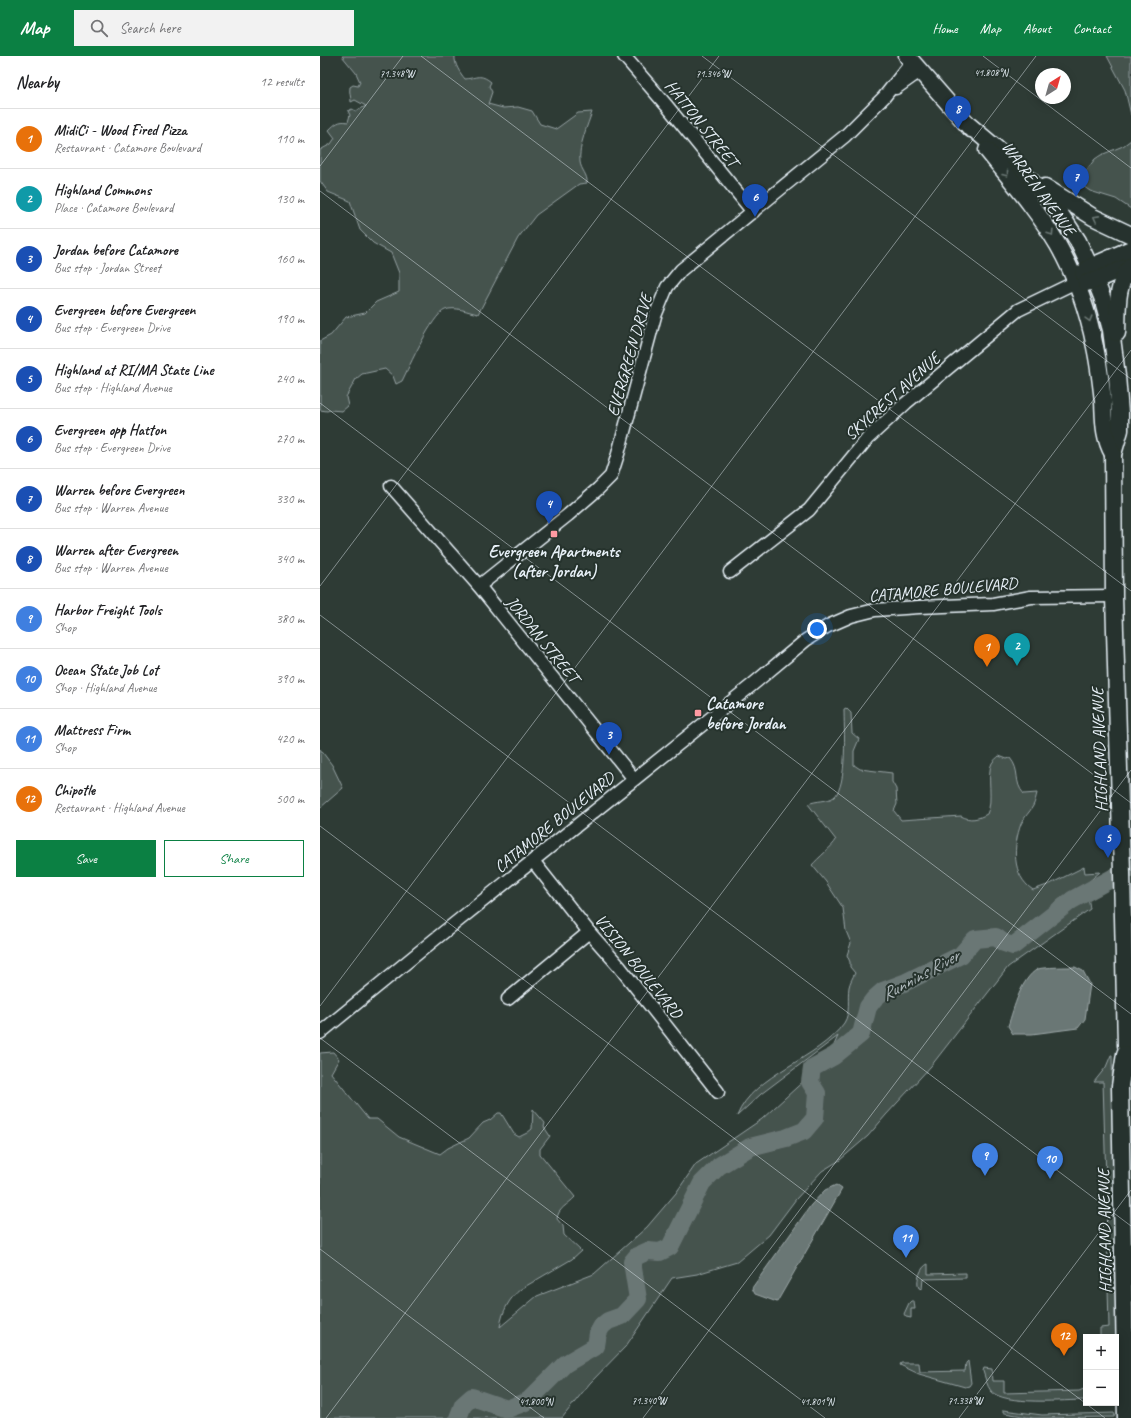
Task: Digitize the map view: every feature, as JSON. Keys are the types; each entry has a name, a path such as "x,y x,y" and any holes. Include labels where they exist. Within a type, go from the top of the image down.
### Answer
{"main road":[{"name":"WARREN AVENUE","path":"913,63 964,121 1044,223 1065,257 1076,282"},
{"name":"WARREN AVENUE","path":"964,121 1003,154 1040,189 1073,233 1093,273"},
{"path":"1003,154 1069,203 1101,221 1131,234"},
{"path":"1076,282 1086,282 1093,273 1131,248"},
{"path":"1093,273 1131,266"},
{"path":"1116,362 1119,292 1122,281 1131,266"},
{"name":"HIGHLAND AVENUE","path":"1093,273 1110,324 1116,362 1120,423 1118,439 1113,454 1114,596 1126,1045 1120,1086 1126,1418"},
{"name":"HIGHLAND AVENUE","path":"1076,282 1086,310 1096,349 1105,431 1108,444 1113,454"},
{"name":"HIGHLAND AVENUE","path":"1126,1045 1131,1070"}],"street":[{"name":"HATTON STREET","path":"624,56 667,106 753,212"},
{"name":"EVERGREEN DRIVE","path":"479,586 568,515 611,476 655,316 667,287 681,270 845,136 884,97 913,63"},
{"name":"SKYCREST AVENUE","path":"730,572 809,510 868,438 917,393 1018,310 1076,282"},
{"name":"JORDAN STREET","path":"391,486 479,586 634,779"},
{"name":"CATAMORE BOULEVARD","path":"321,1030 752,685 806,640 828,626 852,616 875,610 919,606 992,604 1031,597 1114,596"},
{"name":"VISION BOULEVARD","path":"533,861 589,932 619,966 718,1092"},
{"path":"508,999 589,932"}],"shaded area":[{"path":"342,56 455,56 456,65 465,79 481,77 491,82 489,86 492,92 488,104 503,108 518,107 532,111 540,124 556,129 578,113 592,112 580,150 580,162 587,183 579,184 536,215 518,238 478,314 457,309 445,310 434,321 415,354 402,381 396,384 393,376 385,369 362,374 356,379 346,397 348,406 342,411 327,411 320,410 320,341 331,335 346,317 365,313 376,302 399,292 399,273 391,253 373,243 360,230 350,201 328,192 320,181 320,150 331,144 335,138 329,130 337,123 348,122 350,115 348,111 352,109 356,111 366,106 355,100 351,102 350,87 353,85 358,86 360,82 356,73"},
{"path":"1107,56 1131,56 1131,115 1125,90"},
{"path":"1131,140 1131,209 1116,199 1090,191 1077,182 1095,159 1123,146"},
{"path":"846,708 851,713 852,733 859,739 854,751 854,765 860,769 892,773 892,782 896,789 897,804 894,811 901,820 961,816 974,819 987,814 990,802 990,768 992,763 999,756 1007,759 1010,758 1015,767 1019,785 1024,794 1037,793 1033,806 1021,824 1016,841 1015,851 1017,868 1021,876 1026,884 1033,890 1050,884 1084,867 1085,873 1100,872 1086,884 1090,909 1008,967 931,1066 868,1136 840,1160 822,1171 796,1199 769,1235 737,1262 697,1274 672,1278 626,1346 590,1383 562,1418 320,1418 320,1053 333,1052 339,1059 331,1073 368,1119 377,1119 399,1137 440,1154 448,1148 469,1138 483,1123 490,1120 498,1113 501,1113 514,1134 519,1137 532,1129 533,1109 545,1123 544,1127 550,1136 540,1149 540,1154 575,1197 561,1209 557,1219 563,1226 564,1235 581,1251 572,1259 521,1289 507,1306 502,1316 500,1327 537,1296 594,1274 647,1227 676,1193 696,1164 762,1119 808,1077 831,1052 838,1036 761,1094 737,1116 745,1101 771,1077 819,1047 833,1036 846,1019 848,1010 848,992 855,973 850,967 850,962 847,955 851,943 846,931 843,908 826,882 812,865 836,840 808,804 831,799 838,791 843,769 845,741 844,709"},
{"path":"320,749 332,765 343,788 320,808"},
{"path":"1075,967 1083,971 1090,984 1085,1019 1078,1028 1032,1034 1013,1034 1008,1026 1019,994 1032,973 1041,968"},
{"path":"1111,1055 1114,1182 1106,1182 1103,1082 1094,1082 1106,1067"},
{"path":"836,1185 842,1189 777,1302 755,1294 752,1288 811,1205 825,1190"},
{"path":"1106,1187 1114,1187 1116,1283 1108,1283"},
{"path":"928,1264 928,1274 966,1273 966,1278 923,1279 922,1289 919,1288 919,1274 925,1265"},
{"path":"1116,1287 1117,1334 1100,1334 1100,1328 1109,1327 1108,1288"},
{"path":"911,1301 914,1301 915,1309 911,1309 911,1318 906,1317 904,1314"},
{"path":"968,1361 971,1383 969,1386 965,1387 919,1374 900,1365 901,1363 919,1363 920,1372 965,1371 966,1363"},
{"path":"984,1368 992,1369 993,1381 1004,1381 1004,1393 1079,1391 1083,1389 1083,1400 1036,1401 1009,1399 998,1396 988,1387 983,1371"},
{"path":"1003,1410 1042,1415 1114,1413 1115,1415 1114,1417 1034,1418 1005,1413"}],"waterway":[{"name":"Runnins River","path":"458,1418 463,1405 472,1397 507,1409 528,1401 565,1364 596,1346 598,1333 602,1326 608,1321 622,1316 638,1299 632,1262 637,1256 648,1251 660,1252 670,1247 702,1183 719,1166 750,1147 786,1138 804,1131 815,1118 817,1093 810,1082 812,1068 834,1056 861,1034 868,1007 883,991 904,983 961,955 975,939 996,937 1004,943 1013,946 1072,900 1131,868"}],"place":[{"name":"Warren after Evergreen","path":"958,129"},
{"name":"Warren before Evergreen","path":"1076,197"},
{"name":"Evergreen opp Hatton","path":"755,217"},
{"name":"Evergreen before Evergreen","path":"549,524"},
{"name":"Evergreen Apartments (after Jordan)","path":"554,534"},
{"name":"Highland Commons","path":"1017,666"},
{"name":"MidiCi - Wood Fired Pizza","path":"987,667"},
{"name":"Catamore before Jordan","path":"698,713"},
{"name":"Jordan before Catamore","path":"609,755"},
{"name":"Highland at RI/MA State Line","path":"1108,858"},
{"name":"Harbor Freight Tools","path":"985,1176"},
{"name":"Ocean State Job Lot","path":"1050,1179"},
{"name":"Mattress Firm","path":"906,1258"},
{"name":"Chipotle","path":"1064,1356"}]}
